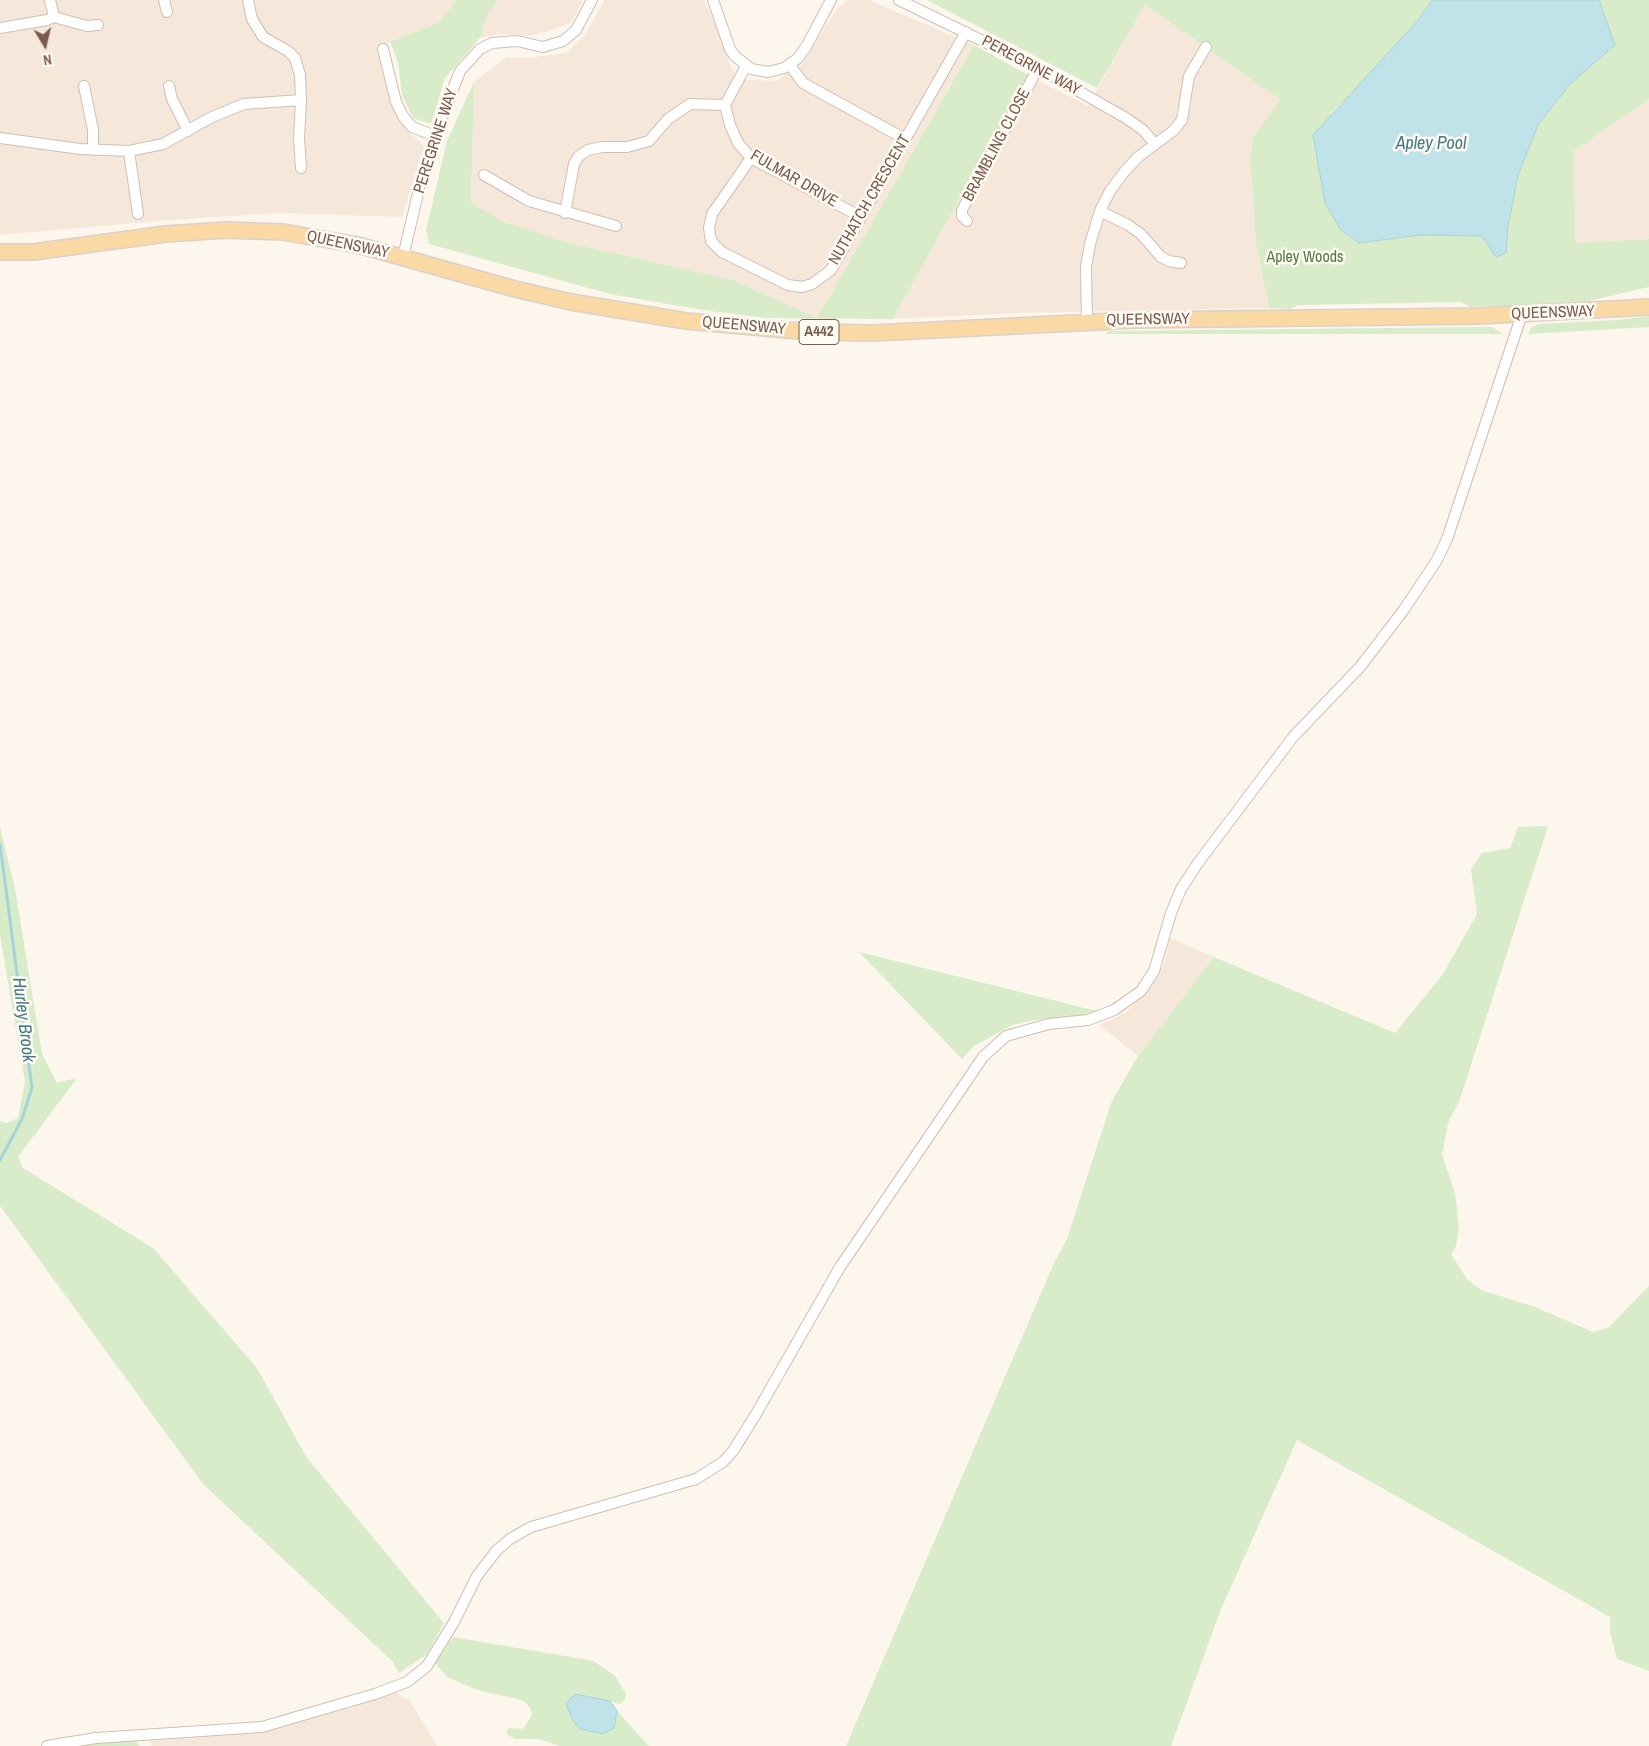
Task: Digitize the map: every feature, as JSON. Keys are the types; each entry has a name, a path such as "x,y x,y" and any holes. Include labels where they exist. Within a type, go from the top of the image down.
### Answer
{"main road":[{"name":"QUEENSWAY","path":"0,252 33,252 166,234 226,230 283,232 358,245 515,289 571,302 724,326 810,332 874,333 1087,322 1522,314 1649,307"}],"street":[{"path":"50,0 54,17"},
{"path":"164,0 167,12"},
{"path":"248,0 252,19 263,37 288,51 295,58 300,75 299,138 301,168"},
{"name":"PEREGRINE WAY","path":"403,257 420,185 435,136 460,71 476,53 492,43 505,41 543,47 562,41 576,30 592,0"},
{"path":"713,0 730,49 746,66 768,72 790,65 806,47 831,0"},
{"name":"PEREGRINE WAY","path":"899,0 1038,68 1126,118 1143,130 1154,144"},
{"path":"0,28 48,20 54,17 87,26 98,25"},
{"name":"NUTHATCH CRESCENT","path":"751,158 709,221 711,241 722,252 788,285 802,287 822,278 832,270 966,32"},
{"path":"1087,322 1086,267 1090,244 1100,211 1125,170 1154,144 1173,131 1182,120 1189,76 1206,47"},
{"path":"383,49 396,102 404,116 412,127 435,136"},
{"path":"790,65 803,84 905,139"},
{"path":"565,213 574,164 578,156 588,150 602,147 627,147 649,141 668,119 690,104 725,105 746,66"},
{"name":"BRAMBLING CLOSE","path":"967,221 962,216 962,210 1038,68"},
{"path":"84,86 93,130 93,150"},
{"path":"169,86 172,99 188,131"},
{"path":"0,138 93,150 128,151 163,144 212,117 244,104 301,100"},
{"name":"FULMAR DRIVE","path":"725,105 734,135 751,158 861,217"},
{"path":"128,151 138,214"},
{"path":"484,175 529,201 565,213 616,226"},
{"path":"1100,211 1141,234 1161,258 1181,263"},
{"path":"47,1746 106,1737 262,1727 375,1694 407,1682 427,1666 477,1576 497,1550 510,1539 530,1527 696,1479 723,1462 733,1451 756,1414 840,1267 983,1057 1006,1036 1049,1024 1088,1020 1114,1010 1141,992 1154,971 1171,913 1181,889 1198,862 1293,737 1360,667 1403,611 1437,560 1447,539 1522,314"}],"shaded area":[{"path":"0,0 456,0 440,22 379,47 392,106 410,133 424,146 402,217 278,213 156,221 0,235"},
{"path":"498,0 583,0 571,23 546,32 527,36 499,34 480,38 488,13"},
{"path":"605,0 704,0 719,32 731,67 736,75 747,80 775,81 801,66 837,8 848,0 869,0 974,45 817,318 733,280 565,242 504,222 471,203 474,82 507,57 527,58 566,53 584,36"},
{"path":"1145,5 1282,100 1253,137 1250,156 1256,243 1269,308 1021,313 893,319 1028,75 1088,106"},
{"path":"1649,99 1649,239 1575,243 1574,151"},
{"path":"1170,938 1214,957 1138,1056 1099,1025 1125,1013 1152,986 1165,962"},
{"path":"395,1691 401,1697 409,1699 437,1746 152,1746 150,1741 232,1735 277,1727 340,1708 351,1709 359,1702"}],"green space":[{"path":"456,0 498,0 488,13 480,38 445,78 431,124 413,118 402,95 398,62 390,42 440,22"},
{"name":"Apley Woods","path":"927,0 1432,0 1419,19 1364,81 1331,113 1359,243 1420,235 1482,236 1506,253 1508,227 1518,175 1538,125 1571,83 1615,45 1599,0 1649,0 1649,99 1574,151 1575,243 1649,239 1649,287 1576,304 1470,307 1461,302 1298,305 1290,309 1269,308 1256,243 1250,156 1253,137 1281,100 1145,5 1097,88"},
{"path":"974,45 1028,75 893,319 766,318 703,310 610,294 429,244 426,230 447,141 474,82 471,203 504,222 565,242 733,280 817,318"},
{"path":"1649,316 1649,327 1528,334 1531,328 1539,324 1617,320"},
{"path":"1492,327 1503,334 1105,334 1109,331"},
{"path":"1548,826 1460,1099 1448,1123 1442,1155 1455,1193 1459,1227 1456,1246 1451,1254 1467,1279 1481,1290 1535,1307 1593,1332 1608,1328 1649,1286 1649,1671 1617,1659 1610,1632 1610,1617 1297,1440 1221,1609 1171,1746 846,1746 1054,1263 1067,1239 1111,1103 1138,1056 1214,957 1395,1033 1443,974 1477,914 1471,869 1482,853 1510,848 1518,827"},
{"path":"0,827 15,889 42,1054 57,1083 77,1078 18,1157 23,1168 153,1248 257,1368 307,1458 444,1623 427,1654 399,1673 392,1661 203,1484 0,1206 0,1121 6,1123 18,1118 25,1082 0,935"},
{"path":"859,952 1097,1011 1075,1017 1036,1020 1012,1025 974,1046 962,1059"},
{"path":"453,1637 594,1661 615,1676 626,1694 625,1699 620,1704 575,1694 614,1728 617,1711 649,1746 560,1746 539,1739 515,1739 508,1735 506,1731 509,1728 523,1729 532,1715 530,1708 525,1702 517,1699 477,1690 447,1677 435,1663"},
{"path":"129,1740 137,1742 139,1746 76,1746"}],"water":[{"name":"Apley Pool","path":"1432,0 1599,0 1615,45 1571,83 1538,125 1518,175 1508,227 1506,253 1496,257 1482,236 1420,235 1359,243 1340,229 1325,203 1313,135 1419,19"},
{"path":"575,1694 610,1701 617,1711 614,1728 603,1734 580,1729 572,1719 566,1704"}],"waterway":[{"name":"Hurley Brook","path":"0,844 32,1088 22,1119 0,1160"}]}
